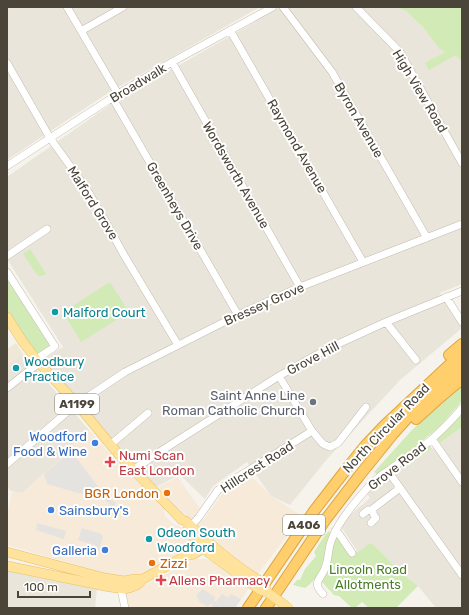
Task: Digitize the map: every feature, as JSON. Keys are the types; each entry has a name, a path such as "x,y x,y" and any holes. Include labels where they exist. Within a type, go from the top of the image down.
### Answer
{"highway":[{"name":"A406","path":"365,446 421,382 462,344"},
{"name":"North Circular Road","path":"248,608 327,493 365,446 462,353"},
{"name":"North Circular Road","path":"266,608 326,519 393,434 411,414 462,366"},
{"name":"A406","path":"376,455 462,379"}],"main road":[{"name":"A1199","path":"7,317 23,342 38,361 77,404 110,445 182,520 183,524 203,542"},
{"name":"A1199","path":"182,520 186,521 191,526 212,555 255,582 260,590 267,592 285,606"},
{"path":"7,566 121,585 126,581 143,579 185,556 188,550 203,542"},
{"path":"7,552 98,576 121,585"},
{"path":"30,571 33,559"}],"street":[{"name":"Greenheys Drive","path":"67,7 115,96 238,314"},
{"path":"81,31 124,7"},
{"name":"Broadwalk","path":"7,166 115,96 172,62 273,7"},
{"name":"Byron Avenue","path":"283,7 332,72 427,238"},
{"name":"High View Road","path":"356,7 400,52 462,163"},
{"name":"Raymond Avenue","path":"230,30 363,262"},
{"name":"Wordsworth Avenue","path":"172,62 300,287"},
{"name":"Malford Grove","path":"7,63 50,138 86,188 178,345"},
{"name":"Bressey Grove","path":"7,464 77,404 125,372 238,314 300,287 462,224"},
{"path":"7,256 47,229"},
{"path":"7,272 54,345 53,348 7,388"},
{"name":"Grove Hill","path":"133,470 279,376 327,349 386,322 462,291"},
{"path":"446,298 462,322"},
{"path":"386,322 416,360"},
{"path":"279,376 312,431 324,444 330,447 338,443 366,407"},
{"name":"Grove Road","path":"323,594 318,589 317,584 324,572 332,538 341,522 365,491 378,478 432,439 462,408"},
{"path":"110,445 148,413"},
{"name":"Hillcrest Road","path":"191,526 218,490 312,431"},
{"path":"432,439 462,482"},
{"path":"388,471 462,575"},
{"path":"363,514 400,488"},
{"path":"370,510 376,518 372,523"},
{"path":"335,531 339,534 352,553"},
{"path":"121,585 125,608"}],"shaded area":[{"path":"7,7 260,7 108,93 7,160"},
{"path":"281,7 396,7 406,11 454,52 462,62 462,284 440,293 462,328 400,380 328,458 290,505 271,496 247,462 213,486 205,499 179,475 156,487 111,440 43,360 63,347 7,259 7,177 111,104"},
{"path":"16,343 23,354 7,364 7,349"},
{"path":"23,354 89,430 69,447 71,450 22,493 11,491 7,487 7,364"},
{"path":"462,427 462,608 436,608 418,586 401,573 377,548 370,544 358,552 341,527 350,515 370,498 367,494 386,476 393,474 432,449"},
{"path":"89,430 120,465 164,509 165,516 175,526 178,525 191,537 190,542 178,553 155,567 136,576 118,577 7,545 7,515 12,491 22,493 71,450 69,447"},
{"path":"71,451 102,492 116,503 113,507 100,496 85,495 47,484 44,474"},
{"path":"178,477 200,509 190,520 158,487"},
{"path":"252,477 271,496 302,516 257,575 224,548 213,538 210,533 198,525 205,518 222,494"},
{"path":"37,523 66,531 64,539 36,530"},
{"path":"82,528 101,534 103,537 99,550 96,550 95,545 78,540"},
{"path":"194,559 207,559 213,562 249,588 235,608 129,608 126,595 127,593"},
{"path":"7,571 97,589 95,608 7,608"},
{"path":"203,589 216,598 214,600 216,602 222,594 228,598 231,594 241,599 235,608 212,608 213,606 211,604 207,607 202,603 201,604 196,595"}],"green space":[{"path":"396,7 462,7 462,62 456,55 429,70 425,63 445,52 439,48 423,27 406,11"},
{"path":"30,249 46,274 38,276 23,254"},
{"path":"7,279 50,344 50,347 39,354 36,353 7,311"},
{"path":"110,282 129,312 81,342 63,312"},
{"path":"462,385 462,401 440,426 415,447 377,474 374,472 412,430"},
{"path":"462,413 462,427 440,443 437,439"},
{"path":"428,446 432,449 393,473 393,472"},
{"path":"329,531 331,533 322,571 305,588 293,585 297,580 300,580 305,569 316,556 314,552"},
{"name":"Lincoln Road Allotments","path":"337,537 350,556 370,543 377,548 401,573 418,586 396,608 369,608 362,602 355,608 352,608 339,596 334,595 321,581 328,568 333,545"}],"place":[{"name":"Malford Court","path":"55,312"},
{"name":"Woodbury Practice","path":"16,368"},
{"name":"Saint Anne Line Roman Catholic Church","path":"313,402"},
{"name":"Woodford Food & Wine","path":"95,443"},
{"name":"Numi Scan East London","path":"110,462"},
{"name":"BGR London","path":"167,493"},
{"name":"Sainsbury's","path":"51,510"},
{"name":"Odeon South Woodford","path":"149,539"},
{"name":"Galleria","path":"105,550"},
{"name":"Zizzi","path":"152,563"},
{"name":"Allens Pharmacy","path":"161,580"}]}
